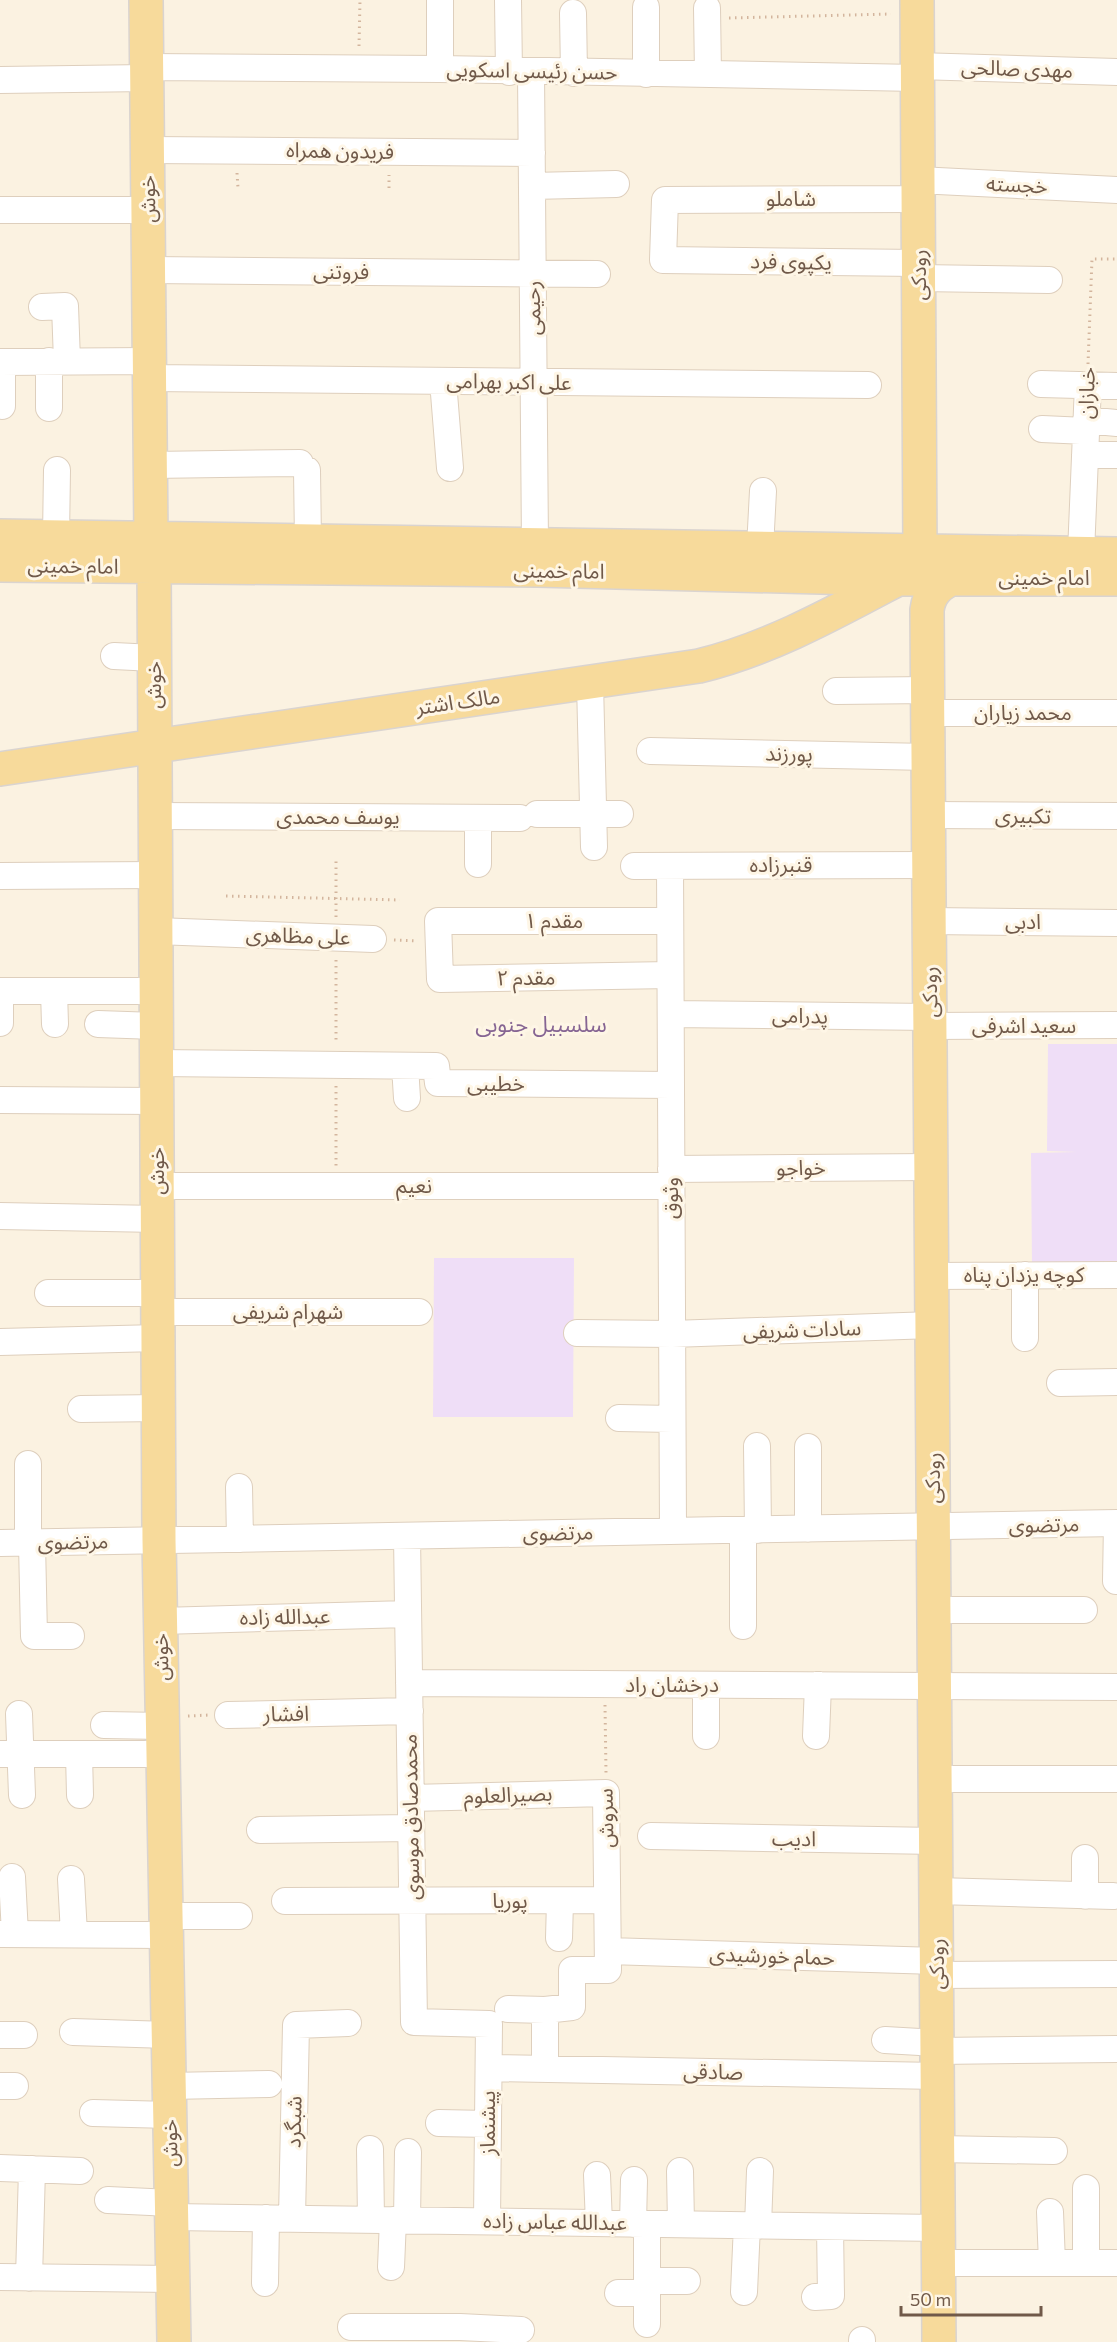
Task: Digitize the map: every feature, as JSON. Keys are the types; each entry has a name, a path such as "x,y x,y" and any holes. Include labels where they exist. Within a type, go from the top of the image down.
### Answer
{"main road":[{"name":"خوش","path":"146,0 155,747 159,1540 174,2342"},
{"name":"رودکی","path":"917,7 920,551"},
{"name":"امام خمینی","path":"0,536 56,537 153,553 482,558 535,545 1117,554"},
{"name":"امام خمینی","path":"0,565 308,541 482,558 537,570 898,579 1117,579"},
{"name":"رودکی","path":"939,2342 927,615 933,593 942,584 954,578"},
{"name":"مالک اشتر","path":"0,769 699,666 739,655 778,640 898,579"}],"street":[{"path":"440,0 440,69"},
{"name":"رحیمی","path":"508,0 532,153 535,545"},
{"path":"646,8 646,74"},
{"path":"573,12 574,73"},
{"path":"707,14 708,74"},
{"name":"حسن رئیسی اسکویی","path":"0,80 147,72 440,69 646,74 917,72"},
{"name":"مهدی صالحی","path":"917,72 1117,72"},
{"name":"فریدون همراه","path":"148,150 532,153"},
{"path":"532,186 616,184"},
{"name":"خجسته","path":"918,189 1117,190"},
{"name":"شاملو","path":"663,260 665,200 918,189"},
{"path":"0,210 148,210"},
{"name":"یکپوی فرد","path":"663,260 918,271 1049,280"},
{"name":"فروتنی","path":"149,270 597,274"},
{"path":"42,307 65,306 49,408"},
{"name":"علی اکبر بهرامی","path":"1,362 58,361 150,370 443,381 868,386"},
{"path":"1,362 2,406"},
{"path":"443,381 450,468"},
{"path":"1041,384 1117,386"},
{"name":"خبازان","path":"1081,554 1088,385"},
{"path":"1086,435 1117,423"},
{"path":"1042,429 1086,435 1117,455"},
{"path":"151,465 303,466 308,541"},
{"path":"56,537 57,470"},
{"path":"760,548 763,491"},
{"path":"114,656 154,658"},
{"path":"590,683 594,847"},
{"name":"محمد زیاران","path":"836,691 928,701 1117,713"},
{"name":"پورزند","path":"650,751 928,758"},
{"name":"یوسف محمدی","path":"155,816 478,818 621,814"},
{"name":"تکبیری","path":"929,815 1117,816"},
{"path":"478,818 478,864"},
{"name":"قنبرزاده","path":"634,866 929,865"},
{"name":"وثوق","path":"670,866 673,1531"},
{"path":"0,876 156,875"},
{"name":"مقدم ۱","path":"439,932 670,921"},
{"name":"ادبی","path":"929,921 1117,923"},
{"name":"علی مظاهری","path":"156,931 373,939"},
{"name":"مقدم ۲","path":"439,932 440,979 670,975"},
{"path":"0,1023 0,991 156,991"},
{"path":"54,991 55,1024"},
{"name":"پدرامی","path":"670,1014 930,1022"},
{"name":"سعید اشرفی","path":"930,1022 1117,1025"},
{"path":"98,1024 156,1026"},
{"name":"خطیبی","path":"157,1063 435,1066 438,1083 671,1085"},
{"path":"405,1066 407,1098"},
{"path":"0,1100 157,1101"},
{"name":"خواجو","path":"671,1178 931,1167"},
{"name":"نعیم","path":"157,1186 671,1178"},
{"path":"0,1216 158,1219"},
{"path":"1025,1275 1025,1338"},
{"name":"کوچه یزدان پناه","path":"932,1276 1117,1275"},
{"path":"48,1293 158,1314"},
{"name":"شهرام شریفی","path":"158,1314 419,1312"},
{"path":"0,1342 158,1314"},
{"name":"سادات شریفی","path":"577,1333 672,1334 932,1325"},
{"path":"1060,1383 1117,1382"},
{"path":"81,1409 159,1408"},
{"path":"619,1418 672,1419"},
{"path":"743,1626 757,1446"},
{"path":"808,1448 808,1529"},
{"path":"28,1464 34,1636 71,1636"},
{"path":"239,1487 240,1539"},
{"path":"1116,1581 1117,1523"},
{"name":"مرتضوی","path":"0,1543 1117,1523"},
{"name":"محمدصادق موسوی","path":"408,1536 414,2022 498,2016"},
{"path":"934,1610 1084,1610"},
{"name":"عبدالله زاده","path":"161,1621 408,1614"},
{"name":"درخشان راد","path":"409,1683 1117,1687"},
{"path":"706,1685 706,1736"},
{"path":"816,1736 818,1686"},
{"name":"افشار","path":"228,1715 410,1711"},
{"path":"19,1714 11,1754 22,1795"},
{"path":"104,1725 163,1732"},
{"path":"11,1754 79,1754 163,1732"},
{"path":"79,1754 80,1795"},
{"path":"936,1779 1117,1779"},
{"name":"بصیرالعلوم","path":"411,1798 606,1793"},
{"name":"سروش","path":"606,1793 608,1951"},
{"path":"260,1830 411,1828"},
{"name":"ادیب","path":"651,1836 936,1841"},
{"path":"1085,1858 1085,1896"},
{"path":"12,1876 7,1934 74,1934 166,1926 239,1916"},
{"path":"71,1879 74,1934"},
{"path":"936,1891 1113,1896"},
{"name":"پوریا","path":"285,1901 607,1900"},
{"path":"559,1938 560,1901"},
{"path":"498,2016 572,2007 572,1970 608,1970 608,1951"},
{"name":"حمام خورشیدی","path":"608,1951 937,1968 1117,1974"},
{"path":"545,2010 545,2069"},
{"name":"پیشنماز","path":"487,2221 489,2068 498,2016"},
{"name":"شبگرد","path":"292,2218 283,2122 296,2025 348,2024"},
{"path":"73,2032 168,2035"},
{"path":"885,2040 938,2057 1117,2049"},
{"name":"صادقی","path":"489,2068 545,2069 938,2057"},
{"path":"93,2113 269,2084"},
{"path":"439,2123 488,2124"},
{"path":"370,2149 390,2220 391,2267"},
{"path":"938,2149 1054,2151"},
{"path":"390,2220 408,2152"},
{"path":"0,2168 80,2171"},
{"path":"29,2278 32,2169"},
{"path":"680,2171 681,2224"},
{"path":"744,2292 760,2171"},
{"path":"597,2175 599,2223"},
{"path":"634,2180 647,2287 647,2324"},
{"path":"1086,2188 1086,2263"},
{"name":"عبدالله عباس زاده","path":"108,2200 171,2210 266,2218 939,2228"},
{"path":"1050,2212 1052,2263"},
{"path":"265,2283 266,2218"},
{"path":"815,2297 831,2296 830,2227"},
{"path":"939,2263 1117,2263"},
{"path":"0,2277 173,2279"},
{"path":"618,2294 687,2281"},
{"path":"351,2327 460,2334 521,2330"}],"path":[{"path":"358,70 360,0"},
{"path":"707,14 917,7"},
{"name":"خبازان","path":"1088,385 1092,259 1117,259"},
{"path":"336,861 336,899"},
{"path":"226,896 400,900"},
{"name":"علی مظاهری","path":"373,939 439,932"},
{"name":"سروش","path":"605,1685 606,1793"},
{"path":"163,1732 228,1715"}],"shaded area":[{"path":"1048,1044 1117,1044 1117,1266 1032,1267 1031,1153 1077,1152 1047,1151"},
{"path":"434,1258 574,1258 573,1417 433,1417"}],"district":[{"name":"سلسبیل جنوبی","path":"541,1024"}]}
